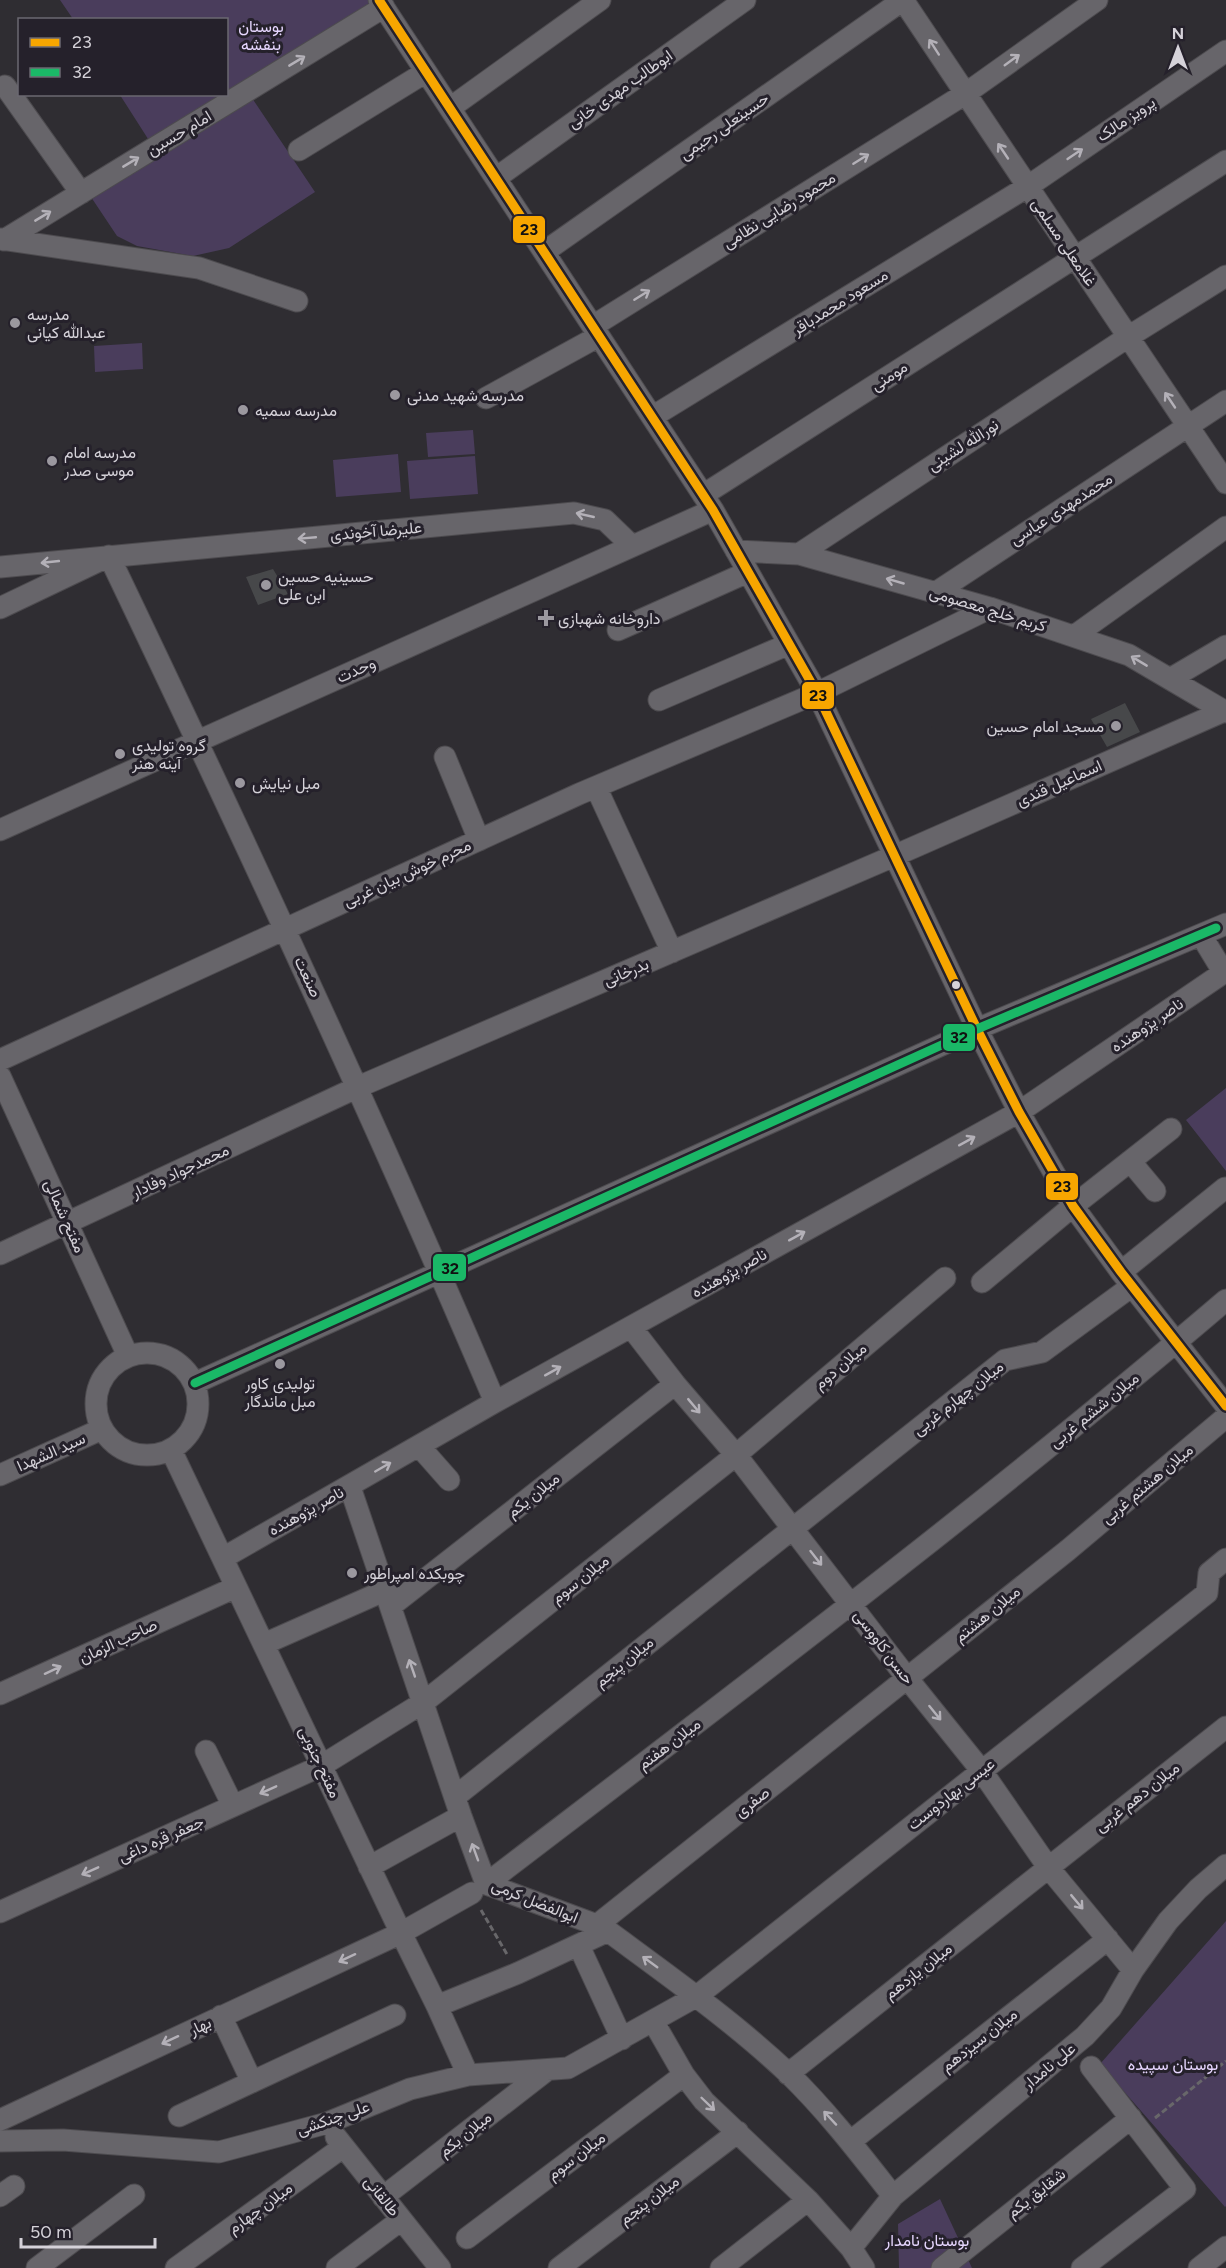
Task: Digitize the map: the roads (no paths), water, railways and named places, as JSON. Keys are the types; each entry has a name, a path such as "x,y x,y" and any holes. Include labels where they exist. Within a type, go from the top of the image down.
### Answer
{"street":[{"path":"450,108 600,0"},
{"name":"ابوطالب مهدی خانی","path":"496,178 745,0"},
{"name":"غلامعلی مسلمی","path":"903,0 1226,483"},
{"name":"حسینعلی رحیمی","path":"544,252 903,0"},
{"name":"محمود رضایی نظامی","path":"486,398 596,331 965,94 1097,0"},
{"path":"382,4 708,502 817,693 977,1029 1019,1112 1073,1206 1226,1406"},
{"name":"امام حسین","path":"2,240 382,4"},
{"name":"پرویز مالک","path":"1027,187 1226,51"},
{"path":"299,150 426,72"},
{"path":"8,84 81,193"},
{"path":"1074,257 1226,161"},
{"name":"مسعود محمدباقر","path":"652,417 1027,187"},
{"name":"امام حسین","path":"2,240 199,268 297,301"},
{"name":"مومنی","path":"708,502 1074,257"},
{"name":"نورالله لشینی","path":"799,554 1128,337 1226,276"},
{"name":"محمدمهدی عباسی","path":"935,592 1226,401"},
{"name":"وحدت","path":"0,830 632,546 708,502"},
{"name":"علیرضا آخوندی","path":"0,567 574,513 605,520 632,546"},
{"path":"1074,636 1226,527"},
{"name":"کریم خلج معصومی","path":"736,551 799,554 990,608 1129,655 1225,712"},
{"name":"علیرضا آخوندی","path":"0,608 110,556"},
{"name":"صنعت","path":"110,556 358,1087 495,1402"},
{"path":"618,630 748,572"},
{"name":"محرم خوش بیان غربی","path":"0,1060 480,840 817,693 990,608"},
{"path":"658,700 789,644"},
{"path":"1170,679 1226,646"},
{"name":"اسماعیل قندی","path":"894,856 1225,712"},
{"path":"446,758 480,840"},
{"path":"596,788 672,952"},
{"name":"بدرخانی","path":"358,1087 894,856"},
{"path":"195,1383 977,1029 1226,924"},
{"path":"1201,934 1225,972"},
{"name":"ناصر پژوهنده","path":"223,1558 495,1402 1019,1112 1225,972"},
{"name":"مفتح شمالی","path":"0,1076 128,1356"},
{"name":"محمدجواد وفادار","path":"0,1254 358,1087"},
{"path":"982,1282 1073,1206 1171,1130"},
{"path":"1130,1161 1155,1191"},
{"name":"میلان چهارم غربی","path":"792,1528 1005,1359 1042,1352 1127,1279 1225,1188"},
{"name":"میلان دوم","path":"736,1455 945,1278"},
{"name":"میلان ششم غربی","path":"851,1604 1012,1477 1226,1300"},
{"name":"حسن کاووسی","path":"631,1327 675,1384 736,1455 907,1678 981,1770 1048,1867 1133,1970"},
{"path":"144,1352 174,1359 186,1369 195,1383 199,1398 198,1413 193,1428 184,1440 171,1450 156,1455 140,1455 125,1451 102,1429 96,1412 96,1395 102,1378 113,1365 128,1356 144,1352"},
{"name":"میلان یکم","path":"264,1644 388,1598 675,1384"},
{"name":"میلان هشتم غربی","path":"1068,1550 1226,1417"},
{"name":"سید الشهدا","path":"0,1475 102,1429"},
{"path":"419,1446 449,1480"},
{"name":"مفتح جنوبی","path":"171,1450 468,2075"},
{"name":"میلان سوم","path":"321,1766 424,1702 736,1455"},
{"name":"ابوالفضل کرمی","path":"350,1487 458,1806 479,1889 602,1928 697,1996 788,2074 851,2141 893,2196"},
{"name":"میلان پنجم","path":"369,1867 458,1806 792,1528"},
{"name":"میلان هشتم","path":"907,1678 1068,1550"},
{"name":"عیسی بهاردوست","path":"653,2021 697,1996 1207,1593 1209,1574 1226,1559"},
{"name":"صاحب الزمان","path":"0,1694 236,1587"},
{"name":"میلان هفتم","path":"400,1933 479,1889 851,1604"},
{"name":"صفری","path":"437,2006 518,1974 579,1946 907,1678"},
{"name":"میلان دهم غربی","path":"1048,1867 1226,1727"},
{"path":"206,1751 233,1806"},
{"name":"جعفر قره داغی","path":"0,1911 321,1766"},
{"name":"علی نامدار","path":"851,2248 893,2196 1085,2036 1111,2008 1133,1970 1168,1921 1198,1889 1226,1865"},
{"name":"میلان یازدهم","path":"788,2074 1048,1867"},
{"name":"بهار","path":"0,2120 400,1933"},
{"name":"میلان سیزدهم","path":"851,2141 1108,1939"},
{"path":"579,1946 622,2039"},
{"path":"179,2116 395,2014"},
{"path":"220,2016 252,2082"},
{"path":"653,2021 684,2075 704,2101 808,2200 851,2248 864,2268"},
{"name":"علی چنکشی","path":"0,2141 63,2140 219,2152 327,2123 410,2089 468,2075 568,2068 653,2021"},
{"path":"1082,2268 1185,2189 1091,2067"},
{"name":"میلان یکم","path":"383,2197 546,2071"},
{"name":"میلان سوم","path":"467,2238 684,2075"},
{"name":"طالقانی","path":"327,2123 343,2147 440,2268"},
{"name":"شقایق یکم","path":"942,2268 1135,2124"},
{"name":"میلان پنجم","path":"560,2268 738,2132"},
{"name":"میلان چهارم","path":"176,2268 343,2147"},
{"path":"37,2268 134,2195"},
{"path":"721,2268 808,2200"},
{"path":"337,2268 401,2220"},
{"path":"1199,2268 1226,2247"}],"place":[{"name":"مدرسه عبدالله کیانی","path":"15,323"},
{"name":"مدرسه شهید مدنی","path":"395,395"},
{"name":"مدرسه سمیه","path":"243,410"},
{"name":"مدرسه امام موسی صدر","path":"52,461"},
{"name":"حسینیه حسین ابن علی","path":"266,585"},
{"name":"داروخانه شهبازی","path":"546,618"},
{"name":"مسجد امام حسین","path":"1116,726"},
{"name":"گروه تولیدی آینه هنر","path":"120,754"},
{"name":"مبل نیایش","path":"240,783"},
{"name":"تولیدی کاور مبل ماندگار","path":"280,1364"},
{"name":"چوبکده امپراطور","path":"352,1573"}],"park label":[{"name":"بوستان بنفشه","path":"261,35"},
{"name":"بوستان سپیده","path":"1173,2064"},
{"name":"بوستان نامدار","path":"927,2240"}]}
